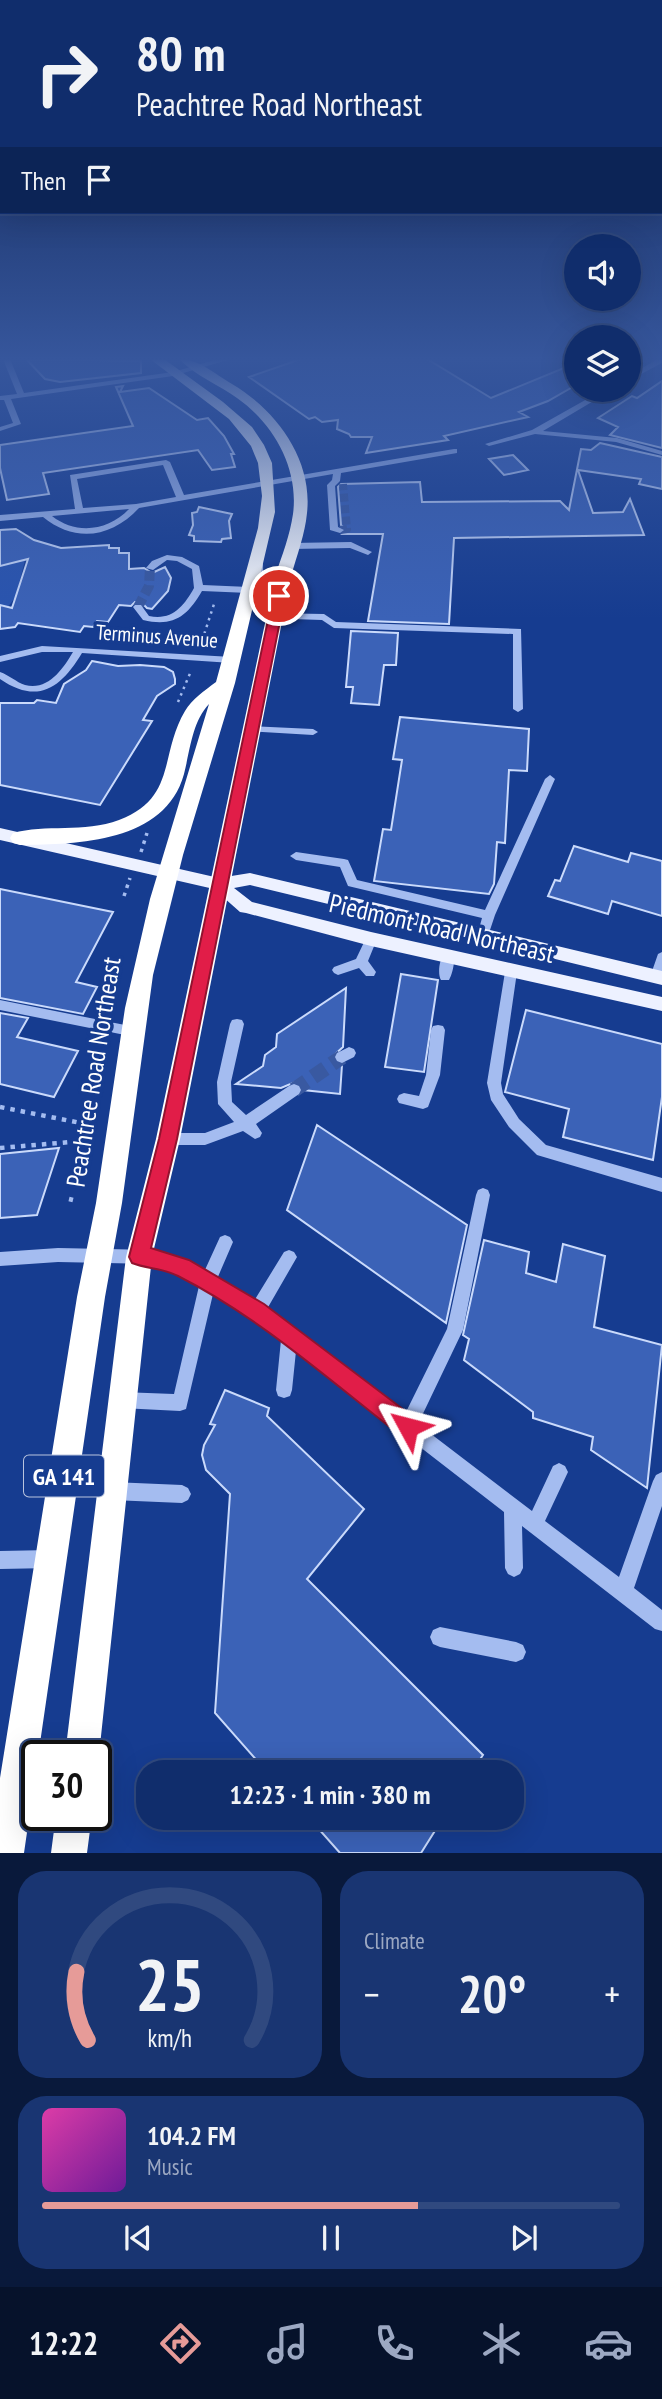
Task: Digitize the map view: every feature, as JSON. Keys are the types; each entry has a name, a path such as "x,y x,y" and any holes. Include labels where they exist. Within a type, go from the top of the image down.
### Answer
{"highway":[{"name":"Peachtree Road Northeast","path":"6,1853 10,1758 51,1559 108,1205 130,1031 149,942 226,682 259,553 269,503 268,483 257,445"},
{"name":"GA 141","path":"84,1740 139,1257 168,1139 275,616 301,512 296,477 285,445"},
{"path":"20,838 117,828 143,817 161,802 169,790 194,711 226,682"},
{"path":"69,1853 72,1831"}],"main road":[{"name":"Piedmont Road Northeast","path":"0,834 219,884 250,879 659,977"},
{"name":"Piedmont Road Northeast","path":"219,884 246,907 512,972 662,1004"}],"street":[{"path":"636,445 662,453"},
{"path":"0,506 2,518 163,505 181,498 296,477 339,478 454,451"},
{"path":"80,512 73,477 166,462 181,498"},
{"path":"339,478 331,485 334,530 340,530"},
{"path":"46,515 67,529 88,532 116,524 136,506"},
{"path":"292,546 351,545 368,552"},
{"path":"259,553 259,611 264,616 324,617 334,625 518,631 518,709"},
{"path":"138,607 146,618 166,621 185,611 199,588 196,568 179,558 163,559 150,568"},
{"path":"199,588 250,590"},
{"name":"Terminus Avenue","path":"0,659 42,649 232,660"},
{"name":"Terminus Avenue","path":"0,675 11,684 23,688 46,688 66,674 79,650"},
{"path":"251,729 313,732"},
{"path":"482,936 550,779"},
{"path":"296,856 344,863 352,883 489,915"},
{"path":"338,970 365,967 371,939"},
{"path":"445,976 448,956"},
{"path":"659,977 662,957"},
{"path":"512,972 495,1083 496,1096 514,1123 542,1150 662,1185"},
{"path":"0,1005 130,1031"},
{"path":"237,1024 224,1082 225,1104 250,1128"},
{"path":"404,1099 423,1103 433,1075 439,1030"},
{"path":"168,1139 205,1139 250,1128 294,1090"},
{"path":"408,1427 455,1330 483,1195"},
{"path":"121,1400 180,1403 208,1281 225,1242"},
{"path":"0,1259 58,1255 154,1257 182,1267 208,1281 257,1311 662,1622"},
{"path":"257,1311 289,1257"},
{"path":"284,1390 290,1336"},
{"path":"535,1524 559,1472"},
{"path":"623,1592 662,1482"},
{"path":"111,1491 182,1494"},
{"path":"513,1507 514,1568"},
{"path":"0,1560 51,1559"},
{"path":"440,1637 516,1652"}],"path":[{"path":"0,1107 86,1124"},
{"path":"0,1148 82,1141"}],"shaded area":[{"path":"25,560 16,596 8,607 0,605 0,566"}],"building":[{"path":"0,445 229,445 234,454 231,454 235,467 212,470 198,450 43,473 49,494 7,500 0,468"},
{"path":"369,445 413,445 366,453"},
{"path":"597,445 611,445 662,457 662,489 639,484 641,479 578,470 593,513 623,512 630,499 644,535 454,538 449,624 368,621 383,534 343,534 347,531 341,525 338,487 341,484 420,482 422,502 560,501 569,510 581,449 591,450"},
{"path":"513,455 528,470 504,475 489,459"},
{"path":"199,507 232,514 229,521 231,538 222,539 221,542 194,541 194,536 189,535 193,525 192,513 197,512"},
{"path":"16,529 34,540 61,548 109,545 109,548 119,548 119,553 129,553 129,569 144,568 152,573 165,567 171,578 168,591 152,609 141,602 135,602 131,606 119,605 108,622 97,621 93,627 84,626 80,632 18,623 15,627 0,629 0,605 12,608 28,559 0,566 0,530"},
{"path":"351,631 398,633 396,665 384,665 379,705 351,703 353,687 346,687"},
{"path":"92,661 118,666 164,667 173,672 175,679 175,684 157,696 143,720 152,721 100,805 0,785 0,703 34,703 37,700 56,703 64,684 86,670"},
{"path":"400,717 529,729 527,771 509,770 505,843 497,842 494,884 489,894 374,881 383,829 391,830 402,760 393,759"},
{"path":"574,846 628,862 631,853 662,861 662,916 612,901 608,914 548,896 555,880 560,881"},
{"path":"0,889 113,912 76,982 97,987 83,1014 0,998"},
{"path":"401,974 438,980 424,1072 385,1067"},
{"path":"346,988 343,1047 333,1056 335,1062 342,1065 340,1094 303,1090 301,1085 295,1082 281,1088 236,1084 263,1066 265,1055 276,1047 277,1034"},
{"path":"526,1010 662,1044 662,1097 653,1160 563,1137 569,1109 505,1092"},
{"path":"0,1013 28,1018 17,1037 78,1051 54,1097 0,1084"},
{"path":"317,1125 467,1225 446,1323 287,1210"},
{"path":"59,1148 37,1215 0,1218 0,1154"},
{"path":"484,1240 529,1252 526,1273 556,1282 563,1244 605,1256 594,1327 662,1345 647,1488 591,1450 593,1437 533,1418 533,1412 464,1360 469,1339 463,1335"},
{"path":"225,1390 269,1408 267,1416 364,1509 307,1579 483,1755 480,1760 257,1760 215,1713 230,1494 206,1470 202,1455 204,1445 215,1425 210,1424"},
{"path":"320,1830 435,1830 421,1853 340,1853"}],"tunnel":[{"path":"340,530 347,529 343,484"},
{"path":"138,607 149,586 150,568"},
{"path":"294,1090 342,1057"}],"route":[{"path":"279,596 168,1139 139,1257 154,1257 182,1267 257,1311 408,1427"}]}
